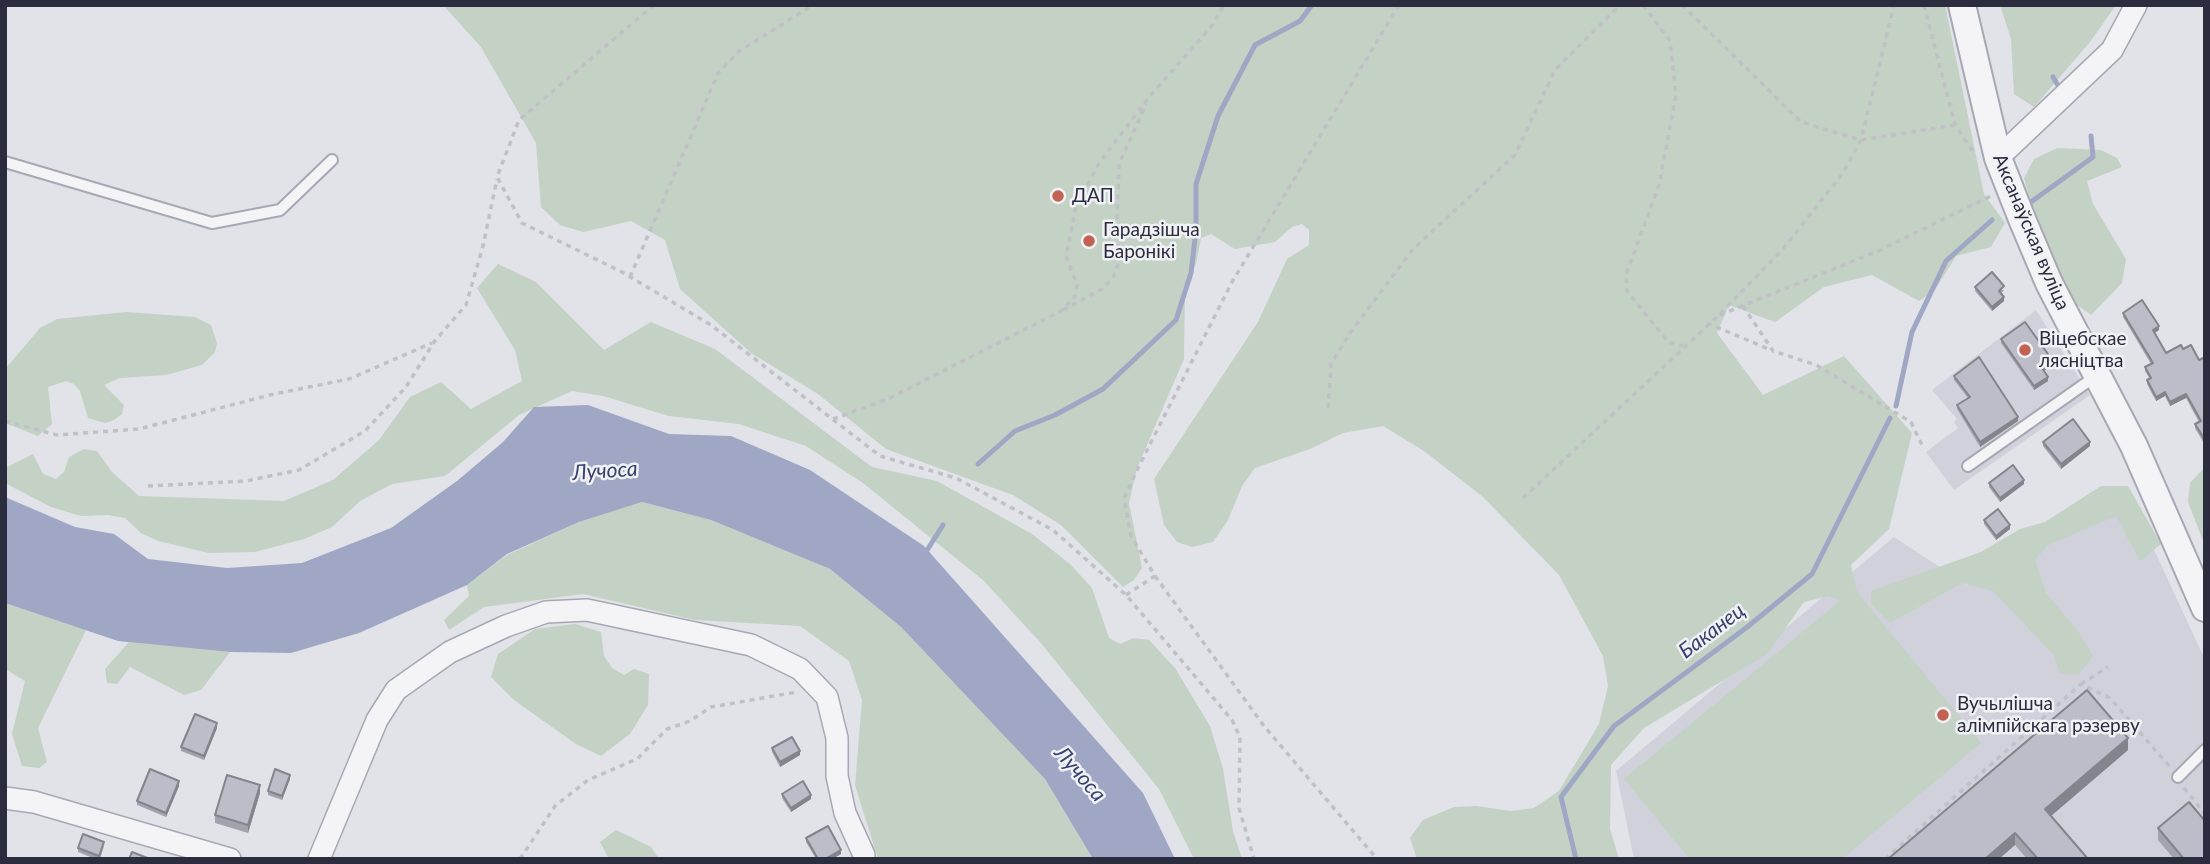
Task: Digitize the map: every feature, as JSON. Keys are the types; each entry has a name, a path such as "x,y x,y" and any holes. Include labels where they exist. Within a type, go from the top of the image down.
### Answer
{"street":[{"name":"Аксанаўская вуліца","path":"1962,5 1987,157 2010,188 2049,283 2134,446 2205,608"},
{"path":"1987,157 2112,50 2136,5"},
{"path":"319,859 377,720 396,690 450,652 547,612 587,610 751,645 800,669 821,692 837,738 839,788 845,813 864,855"},
{"path":"5,798 34,802 230,859"}],"lane":[{"path":"5,162 212,223 280,210 332,160"},
{"path":"1968,467 2098,375"},
{"path":"2178,777 2205,750"}],"path":[{"path":"148,486 246,481 299,470 365,431 406,387 434,342 466,305 483,246 497,177 519,120 654,5"},
{"path":"631,277 718,74 738,52 813,5"},
{"path":"1061,312 1075,296 1076,285 1066,256 1076,207 1099,163 1150,96 1211,27 1224,5"},
{"path":"1377,859 1264,726 1155,576 1131,536 1124,499 1232,282 1399,5"},
{"path":"1328,408 1331,364 1350,332 1413,249 1515,155 1555,70 1620,5"},
{"path":"1643,5 1670,41 1676,95 1659,185 1626,275 1627,291 1668,342 1684,346"},
{"path":"1682,5 1801,122 1861,140 1955,125"},
{"path":"1718,316 1782,250 1843,173 1861,140 1894,5"},
{"path":"1924,5 1955,125 1987,157"},
{"path":"832,419 888,399 1061,312 1102,289 1113,278 1120,258 1117,226 1119,164 1150,96"},
{"path":"497,177 522,223 631,277 711,326 880,456 957,478 1054,530 1126,595 1232,720 1240,737 1239,808 1254,859"},
{"path":"1523,498 1707,323 1718,316 1878,251 1955,211 2010,188"},
{"path":"1743,306 1773,351"},
{"path":"1707,323 1773,351 1816,365 1911,422 1922,445"},
{"path":"5,421 57,435 139,429 270,395 349,379 434,342"},
{"path":"1126,595 1155,576"},
{"path":"1885,859 2081,684 2108,667"},
{"path":"2081,684 2110,698 2178,777 2193,802 2205,814"},
{"path":"520,859 555,806 588,780 636,759 667,729 690,721 711,707 821,692"}],"shaded area":[{"name":"Віцебскае лясніцтва","path":"2036,310 2090,395 1954,490 1926,452 1958,428 1954,422 1957,419 1932,390"},
{"name":"Вучылішча алімпійскага рэзерву","path":"2128,493 2205,660 2205,859 1634,859 1616,771 1894,537 1967,585"}],"green space":[{"path":"443,5 1945,5 1984,194 2005,223 1991,247 1956,256 1935,290 1919,301 1872,275 1824,287 1775,322 1729,305 1717,333 1763,395 1844,356 1912,433 1889,529 1851,565 1857,592 1981,743 1842,859 1690,859 1624,779 1840,601 1828,596 1804,602 1767,654 1644,728 1611,765 1610,829 1619,859 1417,859 1410,838 1423,820 1454,807 1476,806 1510,811 1534,808 1559,791 1599,724 1608,686 1603,656 1559,575 1483,497 1424,451 1383,426 1343,433 1310,449 1255,468 1242,486 1228,520 1213,542 1192,547 1177,542 1164,525 1154,479 1258,322 1287,259 1309,245 1309,230 1302,224 1292,227 1275,242 1235,249 1211,234 1201,238 1196,264 1185,287 1184,359 1137,468 1129,503 1142,568 1134,580 1123,587 1061,525 1013,495 886,449 818,394 751,353 680,289 665,240 631,221 583,232 560,225 541,207 536,143 481,47"},
{"path":"2000,5 2116,5 2090,42 2034,107 2014,94 2011,39"},
{"path":"2057,148 2101,150 2117,158 2122,167 2087,181 2093,204 2126,259 2122,283 2091,315 2077,305 2050,267 2024,178 2034,159"},
{"path":"498,264 536,282 604,350 651,322 715,349 872,467 937,481 1032,534 1070,564 1092,588 1109,638 1120,644 1134,638 1149,640 1175,668 1210,726 1223,769 1233,831 1242,859 1194,859 1159,789 1040,642 984,581 863,483 806,446 739,424 669,416 603,396 572,391 519,415 445,476 392,484 360,501 332,527 304,539 255,552 209,553 158,541 141,533 125,518 108,515 81,516 51,507 5,483 5,468 33,454 43,474 56,479 64,472 69,457 84,449 97,451 112,472 139,496 284,501 333,480 379,440 410,397 441,382 471,409 522,381 515,350 477,288"},
{"path":"126,312 195,317 211,325 217,343 215,352 202,365 166,375 120,378 104,385 124,405 122,414 114,420 105,423 88,418 80,391 74,384 66,381 48,387 52,424 38,436 5,423 5,369 40,328 57,319"},
{"path":"2205,467 2205,546 2188,502 2190,483"},
{"path":"2101,486 2128,486 2161,544 2140,561 2116,516 2048,545 2035,560 2046,593 2078,631 2093,656 2079,674 2060,674 2054,655 1993,591 1962,583 1890,623 1871,604 1871,591 1981,552 2020,529 2045,522"},
{"path":"642,502 711,520 830,569 901,627 1045,779 1093,859 878,859 855,785 862,700 849,661 800,626 695,620 583,594 484,607 449,630 444,620 469,596 467,585 507,555 579,522"},
{"path":"5,603 86,630 38,728 47,762 39,768 22,766 12,734 25,681 5,669"},
{"path":"575,624 601,632 604,656 612,668 624,675 634,669 649,674 648,705 630,734 601,756 576,744 514,700 491,677 498,654 535,629"},
{"path":"129,642 230,652 201,690 184,695 130,667 117,684 107,683 105,669"},
{"path":"616,830 651,847 659,859 609,859 600,842"}],"water":[{"name":"Лучоса","path":"588,405 669,434 731,436 810,470 924,546 1143,793 1175,859 1093,859 1045,779 901,627 830,569 711,520 642,502 579,522 507,554 467,585 359,633 291,653 230,652 118,641 5,603 5,497 75,527 114,534 148,559 227,568 302,563 391,528 457,481 503,442 534,407"}],"building":[{"path":"1992,272 2004,286 1999,291 2004,297 1992,307 1975,287"},
{"path":"2142,300 2159,326 2153,330 2166,353 2181,345 2183,349 2191,345 2199,360 2205,357 2205,440 2195,424 2201,421 2186,394 2170,402 2165,392 2156,397 2147,380 2151,378 2145,367 2153,363 2123,313"},
{"name":"Віцебскае лясніцтва","path":"2025,322 2048,354 2045,356 2050,363 2042,368 2048,377 2034,386 2001,339"},
{"path":"1979,357 2018,417 1980,442 1957,405 1970,397 1954,376"},
{"path":"2073,419 2090,442 2061,464 2043,442"},
{"path":"2013,465 2024,480 2000,498 1989,483"},
{"path":"1998,509 2010,525 1996,536 1984,520"},
{"path":"2087,690 2128,738 2045,809 2088,859 2038,859 2015,833 1985,859 1888,859"},
{"path":"195,714 217,723 204,756 181,747"},
{"path":"792,737 800,751 780,762 772,748"},
{"path":"150,769 179,781 166,813 137,801"},
{"path":"275,769 290,775 282,796 268,791"},
{"path":"227,775 260,785 248,825 215,815"},
{"path":"803,781 811,795 791,808 782,794"},
{"path":"2189,802 2205,821 2205,859 2184,859 2158,828"},
{"path":"828,826 841,850 825,859 818,859 806,838"},
{"path":"83,834 104,842 99,856 78,848"},
{"path":"132,852 150,859 129,859"}],"waterway":[{"path":"978,464 1015,431 1055,415 1103,389 1176,320 1191,273 1196,230 1196,184 1218,116 1255,45 1300,21 1312,5"},
{"name":"Баканец","path":"2053,77 2059,87"},
{"name":"Баканец","path":"2031,202 2093,157 2091,136"},
{"name":"Баканец","path":"1896,406 1912,332 1946,261 1992,220"},
{"name":"Баканец","path":"1576,859 1561,797 1614,726 1746,628 1812,574 1890,418"},
{"path":"924,555 943,525"}],"place":[{"name":"ДАП","path":"1058,196"},
{"name":"Гарадзішча Баронікі","path":"1089,241"},
{"name":"Віцебскае лясніцтва","path":"2025,350"},
{"name":"Вучылішча алімпійскага рэзерву","path":"1943,715"}]}
